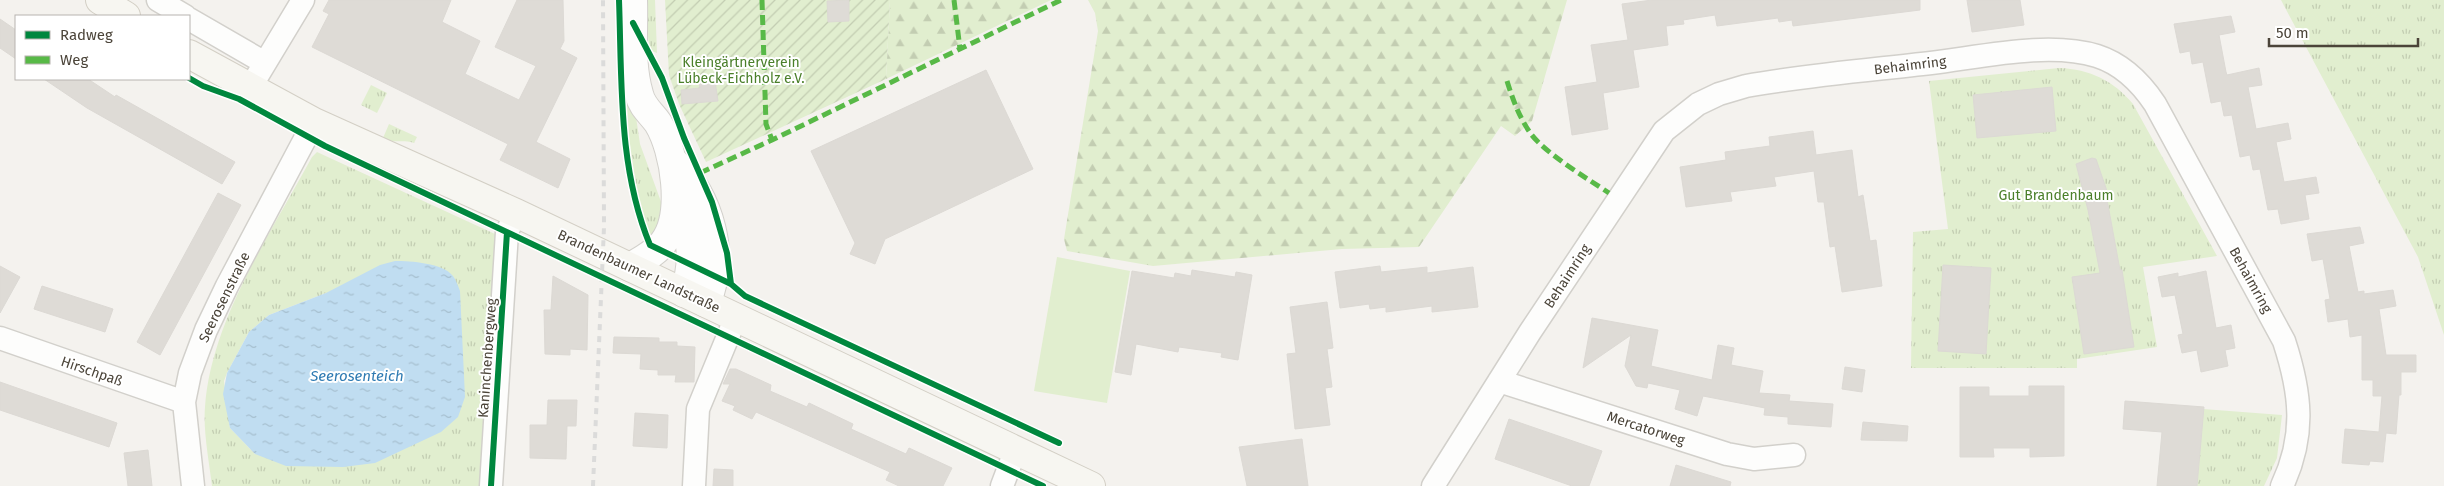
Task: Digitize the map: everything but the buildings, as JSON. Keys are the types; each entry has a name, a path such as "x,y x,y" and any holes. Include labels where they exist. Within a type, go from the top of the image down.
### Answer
{"main road":[{"path":"100,0 124,15"},
{"name":"Brandenbaumer Landstraße","path":"190,55 314,122 516,213 1091,486"}],"street":[{"path":"158,0 182,15"},
{"path":"250,88 303,0"},
{"path":"630,267 649,257 669,234 674,218 675,175 658,123 657,92 633,12"},
{"path":"190,20 265,63"},
{"name":"Behaimring","path":"1433,486 1652,147 1678,118 1698,104 1719,94 1769,82 2038,51 2088,54 2111,62 2131,75 2146,90 2284,341 2296,376 2300,407 2298,438 2282,486"},
{"name":"Seerosenstraße","path":"193,486 184,402 190,373 206,330 314,122"},
{"path":"675,175 688,176 698,191 713,236 715,276 695,298"},
{"name":"Kaninchenbergweg","path":"492,486 507,232 516,213"},
{"path":"694,486 698,409 736,317"},
{"name":"Hirschpaß","path":"0,338 184,402"},
{"name":"Mercatorweg","path":"1500,381 1727,454 1754,459 1794,455"},
{"path":"1002,486 1016,449"}],"green space":[{"path":"643,0 655,0 657,53 652,51 649,44"},
{"name":"Kleingärtnerverein Lübeck-Eichholz e.V.","path":"665,0 890,0 886,79 706,162 679,104 669,75"},
{"path":"890,0 1051,0 886,79"},
{"path":"1088,0 1567,0 1532,121 1515,136 1501,126 1419,247 1342,249 1153,266 1067,251 1064,239 1098,31 1095,13"},
{"path":"2281,0 2444,0 2444,335 2418,257"},
{"name":"Gut Brandenbaum","path":"2059,68 2081,71 2100,78 2118,89 2133,104 2217,256 2143,267 2157,347 2077,359 2077,368 1911,368 1913,232 1948,229 1929,81"},
{"path":"371,85 387,93 377,113 361,105"},
{"path":"625,95 636,117 640,144 664,210 654,243 647,228 636,191"},
{"path":"389,124 417,137 414,143 391,141 383,138"},
{"path":"317,152 495,234 480,486 212,486 206,436 205,407 210,374 218,342 245,278 312,157","holes":["326,293 255,454 230,428 224,381 227,373 249,332 269,315"]},
{"path":"1057,257 1130,271 1107,403 1034,391"},
{"path":"2203,409 2282,415 2277,458 2264,486 2197,486"}],"water":[{"name":"Seerosenteich","path":"395,261 418,262 442,268 453,276 458,285 460,291 465,397 458,417 441,432 375,463 343,467 286,466 255,454 230,428 223,394 227,373 249,332 269,315 326,293 380,265"}],"railway":[{"path":"593,486 604,227 603,0"}],"marked path":[{"path":"762,0 766,124 772,140"},
{"path":"954,0 960,49"},
{"path":"700,173 1061,0"},
{"path":"1507,81 1514,102 1531,134 1546,149 1567,165 1609,193"}],"cycle path":[{"path":"619,0 622,93 627,155 632,186 650,245 731,284 745,296 1059,443"},
{"path":"633,23 662,78 684,138 712,202 727,253 731,284"},
{"path":"190,79 203,86 239,99 325,146 1043,486"},
{"path":"491,486 507,232"}]}
